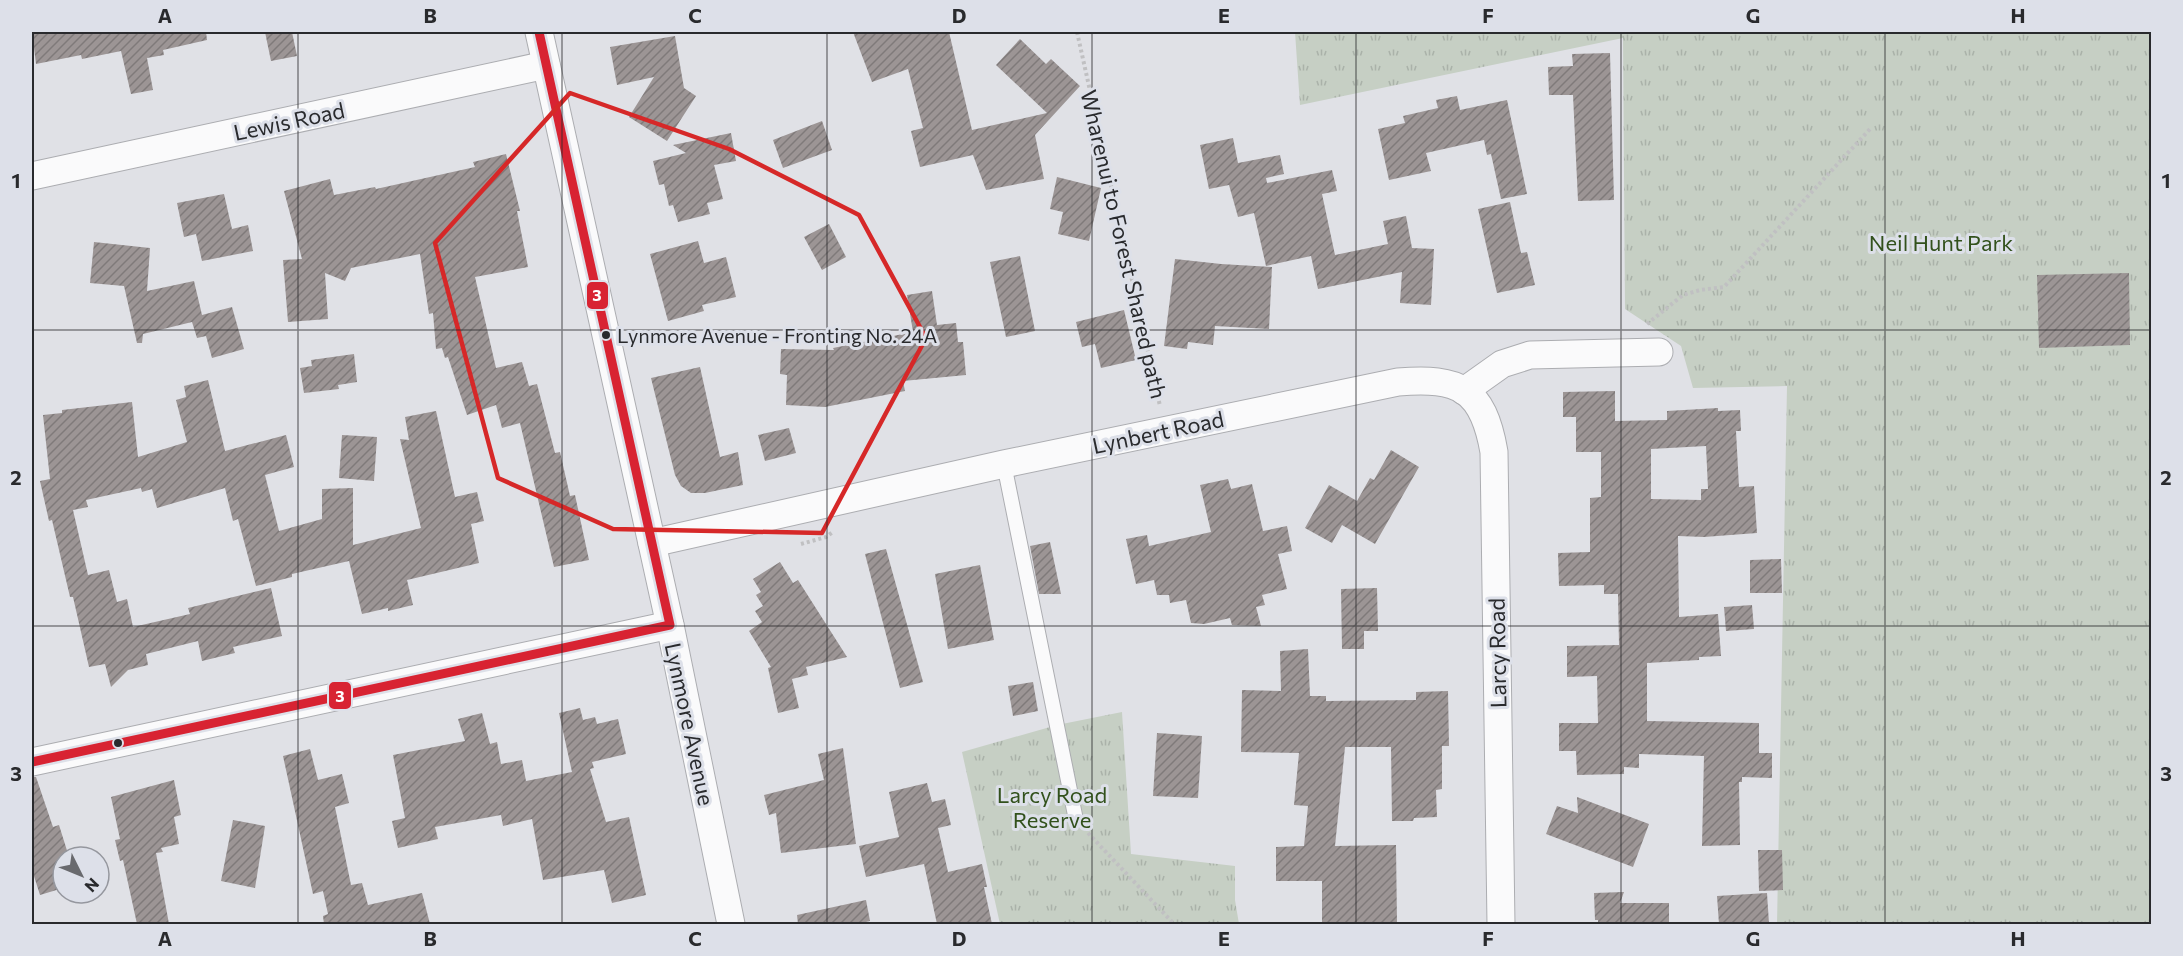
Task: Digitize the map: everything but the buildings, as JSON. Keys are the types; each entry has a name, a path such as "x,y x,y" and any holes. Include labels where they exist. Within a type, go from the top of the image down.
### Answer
{"street":[{"name":"Lynmore Avenue","path":"539,32 670,625 731,924"},
{"name":"Lewis Road","path":"32,176 546,65"},
{"path":"1464,391 1502,364 1530,355 1659,352"},
{"name":"Lynbert Road","path":"652,543 1004,464 1398,382 1429,379 1451,383 1464,391"},
{"name":"Larcy Road","path":"1464,391 1475,400 1484,414 1490,429 1494,452 1501,924"},
{"path":"32,762 670,625"}],"lane":[{"path":"1004,464 1076,820"}],"path":[{"name":"Wharenui to Forest Shared path","path":"1077,32 1161,411"},
{"path":"1641,328 1683,294 1724,287 1870,129"},
{"path":"1076,820 1173,924"}],"highlighted area":[{"path":"570,93 729,149 859,215 926,338 822,533 613,529 498,478 435,243"}],"green space":[{"name":"Neil Hunt Park","path":"1295,32 2151,32 2151,924 1777,924 1787,386 1693,388 1681,346 1625,309 1623,38 1300,105"},
{"name":"Larcy Road Reserve","path":"1122,712 1131,854 1235,866 1235,900 1239,924 1000,924 962,752 1057,725"}],"transit line":[{"name":"3","path":"32,762 670,625 539,32"}],"place":[{"name":"Lynmore Avenue - Fronting No. 24A","path":"606,335"}]}
